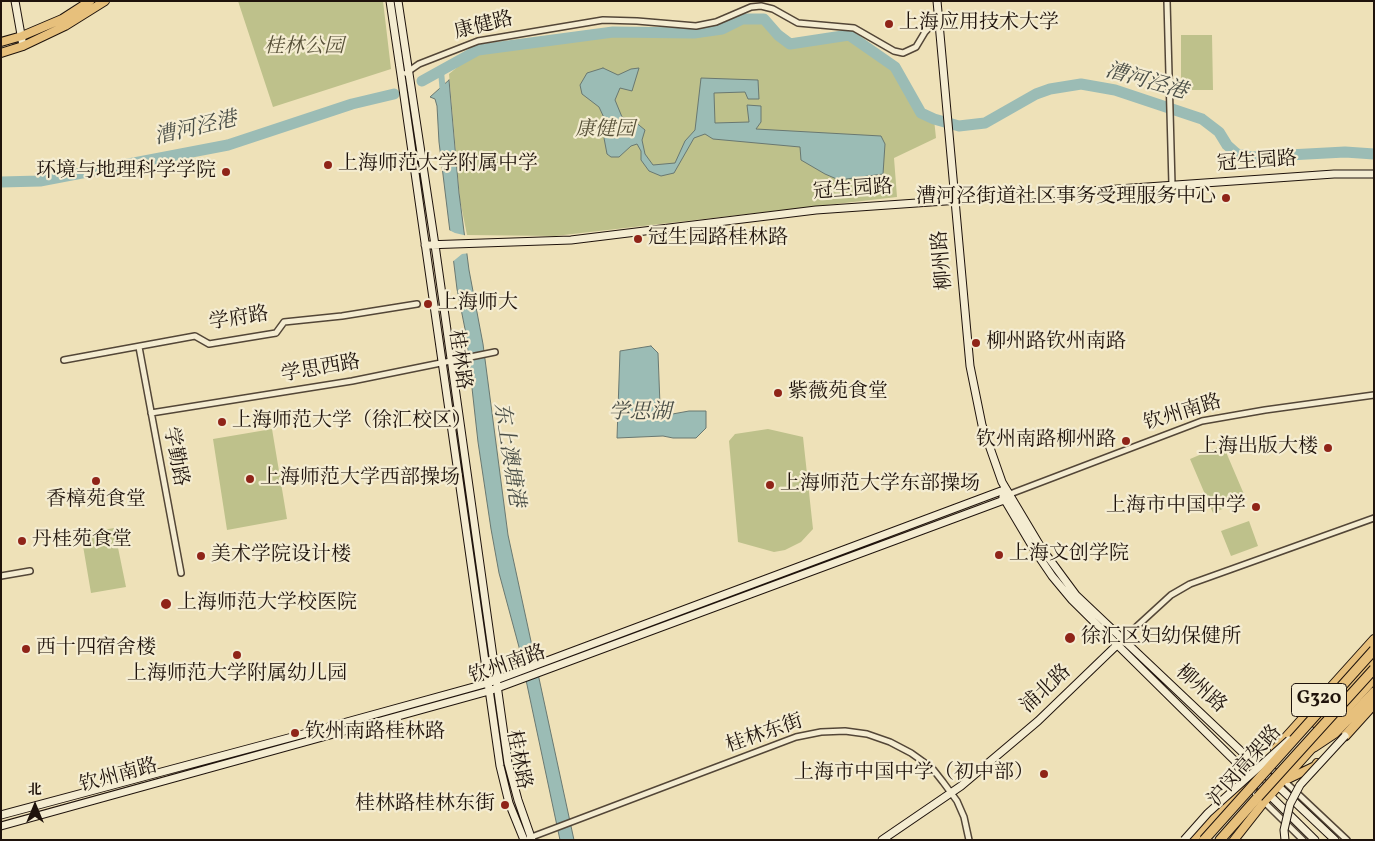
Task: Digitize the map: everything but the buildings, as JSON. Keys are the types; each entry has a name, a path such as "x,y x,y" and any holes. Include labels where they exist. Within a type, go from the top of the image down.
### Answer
{"highway":[{"path":"1307,714 1333,692 1374,645"},
{"name":"沪闵高架路","path":"1204,840 1374,650"},
{"name":"沪闵高架路","path":"1220,840 1374,669"},
{"path":"1317,720 1333,692"},
{"path":"1314,747 1335,732 1374,692"},
{"path":"1345,736 1374,703"}],"main road":[{"path":"1,42 22,36 62,19 90,1"},
{"path":"1,52 23,46 65,26 105,1"},
{"name":"G320","path":"1193,840 1374,639"},
{"path":"1204,840 1256,788 1374,658"},
{"path":"1282,783 1374,679"},
{"name":"G320","path":"1234,840 1282,783 1315,766 1374,703"}],"street":[{"path":"14,1 23,46"},
{"name":"桂林路","path":"390,1 500,766 509,803 528,839"},
{"name":"桂林路","path":"398,1 452,361 508,763 528,839"},
{"name":"柳州路","path":"936,1 973,382 986,439 1002,482 1042,549 1076,595 1234,760 1248,780 1315,840"},
{"path":"1167,1 1172,185"},
{"name":"康健路","path":"402,75 426,61 478,41 603,20 687,26 706,25 751,7 761,6 773,9 798,23 854,28 894,52 904,53 916,46 925,32 938,18"},
{"name":"冠生园路","path":"426,246 571,240 789,212 1334,174 1374,174"},
{"name":"学府路","path":"64,360 195,336 209,344 276,333 284,322 342,316 417,304"},
{"name":"学勤路","path":"139,346 180,573"},
{"name":"学思西路","path":"151,413 352,381 492,353"},
{"name":"钦州南路","path":"1,826 489,691 1004,500 1010,494 1202,421 1374,395"},
{"name":"柳州路","path":"1002,482 1001,491 1004,500 1035,552 1072,600 1243,751 1262,764 1335,840"},
{"path":"1001,491 1010,494"},
{"name":"钦州南路","path":"1,815 488,683 1001,491"},
{"name":"浦北路","path":"882,840 952,792 1038,721 1171,595 1190,584 1374,518"},
{"path":"1,576 30,571"},
{"path":"1184,840 1208,813 1306,725"},
{"name":"桂林东街","path":"528,839 796,738 821,732 845,731 868,734 890,742 911,753 932,768 952,792 964,817 969,840"},
{"path":"1285,840 1284,830 1290,804 1300,785 1345,736"},
{"path":"1282,783 1347,840"},
{"path":"1267,799 1303,840"},
{"path":"1286,819 1290,840"}],"green space":[{"name":"桂林公园","path":"238,1 383,1 391,69 273,107"},
{"name":"康健园","path":"742,19 764,19 778,35 790,44 849,35 895,67 921,113 934,119 936,138 894,158 897,197 555,236 467,235 460,200 449,74 478,50 613,32 694,33 722,29"},
{"path":"1181,35 1212,35 1213,90 1181,90"},
{"name":"上海师范大学西部操场","path":"272,429 287,519 227,530 213,439"},
{"name":"上海师范大学东部操场","path":"768,429 803,437 813,529 801,542 785,550 774,552 738,542 729,441 735,434"},
{"path":"1223,445 1246,499 1213,513 1190,459"},
{"path":"1249,521 1258,546 1231,556 1221,531"},
{"path":"114,528 126,587 91,593 81,534"}],"water":[{"path":"603,68 618,75 631,69 639,68 632,91 620,88 615,100 622,117 634,121 645,130 642,140 645,154 653,165 675,163 685,141 695,130 701,78 758,80 759,99 748,99 745,92 714,93 715,123 749,122 747,105 761,106 761,122 756,129 881,136 885,144 883,174 839,180 801,160 800,147 713,139 705,134 694,138 674,173 661,176 649,171 641,160 641,151 637,144 631,146 619,157 611,157 607,154 604,138 606,122 599,107 582,94 580,85 587,73"},
{"path":"449,80 459,193 469,270 483,344 508,535 574,840 560,840 519,647 499,573 491,529 478,442 466,334 457,289 439,142 437,106 435,99 430,97"},
{"name":"学思湖","path":"651,346 658,353 660,405 667,415 689,411 706,411 706,428 696,438 663,436 617,438 620,351"}],"pier":[{"path":"446,224 449,230 468,236 470,253 462,254 451,263"}],"waterway":[{"name":"漕河泾港","path":"422,81 478,50 613,32 694,33 722,29 742,19 764,19 778,35 790,44 849,35 895,67 921,113 959,126 985,123 1036,94 1050,89 1081,84 1115,90 1202,119 1219,132 1227,145 1237,154 1251,157 1345,152 1374,154"},
{"name":"东上澳塘港","path":"441,71 443,94"},
{"name":"漕河泾港","path":"1,182 40,181 228,145 352,104 394,94"}],"place":[{"name":"上海应用技术大学","path":"889,24"},
{"name":"上海师范大学附属中学","path":"328,165"},
{"name":"环境与地理科学学院","path":"226,172"},
{"name":"漕河泾街道社区事务受理服务中心","path":"1226,198"},
{"name":"冠生园路桂林路","path":"638,239"},
{"name":"上海师大","path":"428,304"},
{"name":"柳州路钦州南路","path":"976,343"},
{"name":"紫薇苑食堂","path":"778,393"},
{"name":"上海师范大学（徐汇校区）","path":"222,422"},
{"name":"钦州南路柳州路","path":"1126,441"},
{"name":"上海出版大楼","path":"1328,448"},
{"name":"上海师范大学西部操场","path":"250,479"},
{"name":"香樟苑食堂","path":"96,481"},
{"name":"上海师范大学东部操场","path":"770,485"},
{"name":"上海市中国中学","path":"1256,507"},
{"name":"丹桂苑食堂","path":"22,541"},
{"name":"上海文创学院","path":"999,555"},
{"name":"美术学院设计楼","path":"201,556"},
{"name":"上海师范大学校医院","path":"166,604"},
{"name":"徐汇区妇幼保健所","path":"1070,638"},
{"name":"西十四宿舍楼","path":"26,649"},
{"name":"上海师范大学附属幼儿园","path":"237,655"},
{"name":"钦州南路桂林路","path":"295,733"},
{"name":"上海市中国中学（初中部）","path":"1044,774"},
{"name":"桂林路桂林东街","path":"505,805"}]}
